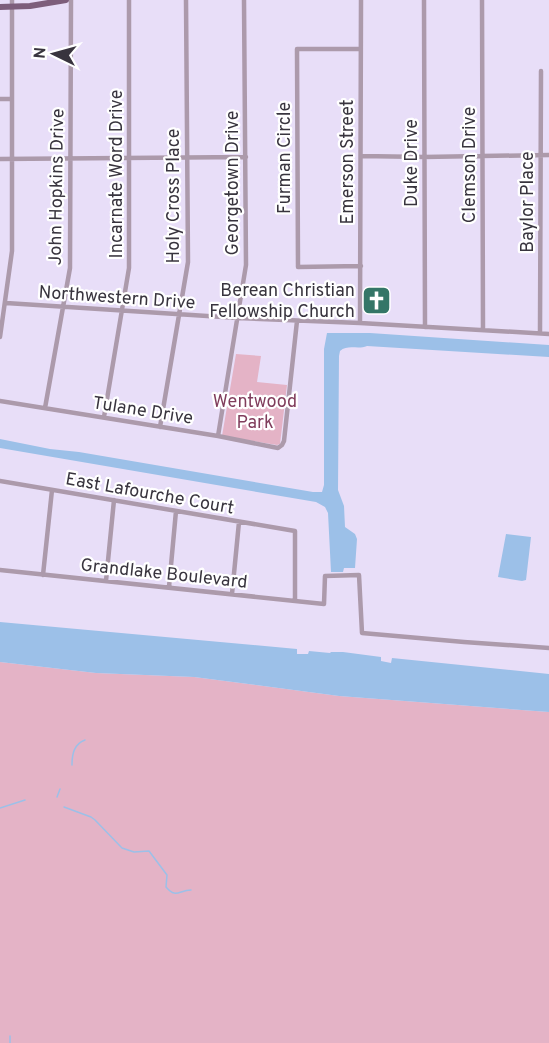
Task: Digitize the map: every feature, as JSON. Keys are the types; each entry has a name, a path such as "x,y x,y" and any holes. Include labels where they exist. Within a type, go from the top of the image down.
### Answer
{"main road":[{"path":"0,7 66,0"}],"street":[{"name":"John Hopkins Drive","path":"45,408 70,268 71,0"},
{"name":"Incarnate Word Drive","path":"104,417 129,268 129,0"},
{"name":"Holy Cross Place","path":"160,427 188,262 186,0"},
{"name":"Georgetown Drive","path":"218,436 246,265 244,0"},
{"name":"Emerson Street","path":"360,323 361,0"},
{"name":"Duke Drive","path":"424,0 424,327"},
{"name":"Clemson Drive","path":"482,0 483,330"},
{"path":"0,337 12,251 13,4"},
{"name":"Furman Circle","path":"360,49 297,49 298,267 361,266"},
{"name":"Baylor Place","path":"540,333 541,71"},
{"path":"0,99 12,99"},
{"path":"361,156 549,155"},
{"path":"0,159 246,157"},
{"name":"Northwestern Drive","path":"6,303 549,334"},
{"name":"Tulane Drive","path":"0,401 280,447 284,441 297,321"},
{"name":"East Lafourche Court","path":"0,481 295,531 296,600"},
{"path":"43,575 52,490"},
{"path":"106,581 114,500"},
{"path":"169,587 176,511"},
{"path":"232,594 239,522"},
{"name":"Grandlake Boulevard","path":"0,570 324,604 325,576 359,575 362,633 549,648"}],"green space":[{"name":"Wentwood Park","path":"236,354 261,356 257,382 287,385 280,444 222,436"},
{"path":"0,662 96,673 194,677 339,696 549,712 549,1043 0,1043"}],"water":[{"path":"327,333 370,333 549,345 549,357 367,346 346,348 340,351 338,490 344,506 345,527 355,534 357,539 355,568 344,568 343,572 331,572 328,513 325,507 316,502 0,448 0,439 322,492 324,485 324,349"},
{"path":"506,534 531,537 526,580 498,577"},
{"path":"0,622 297,649 297,654 308,654 309,651 343,652 381,657 381,661 391,663 392,658 549,674 549,712 339,696 194,677 96,673 0,662"}],"waterway":[{"path":"72,765 74,750 85,740"},
{"path":"57,797 60,789"},
{"path":"0,808 25,800"},
{"path":"64,807 91,817 122,848 134,852 149,851 167,875 166,887 172,893 191,890"},
{"path":"10,1036 10,1043"}],"place":[{"name":"Berean Christian Fellowship Church","path":"376,300"}]}
